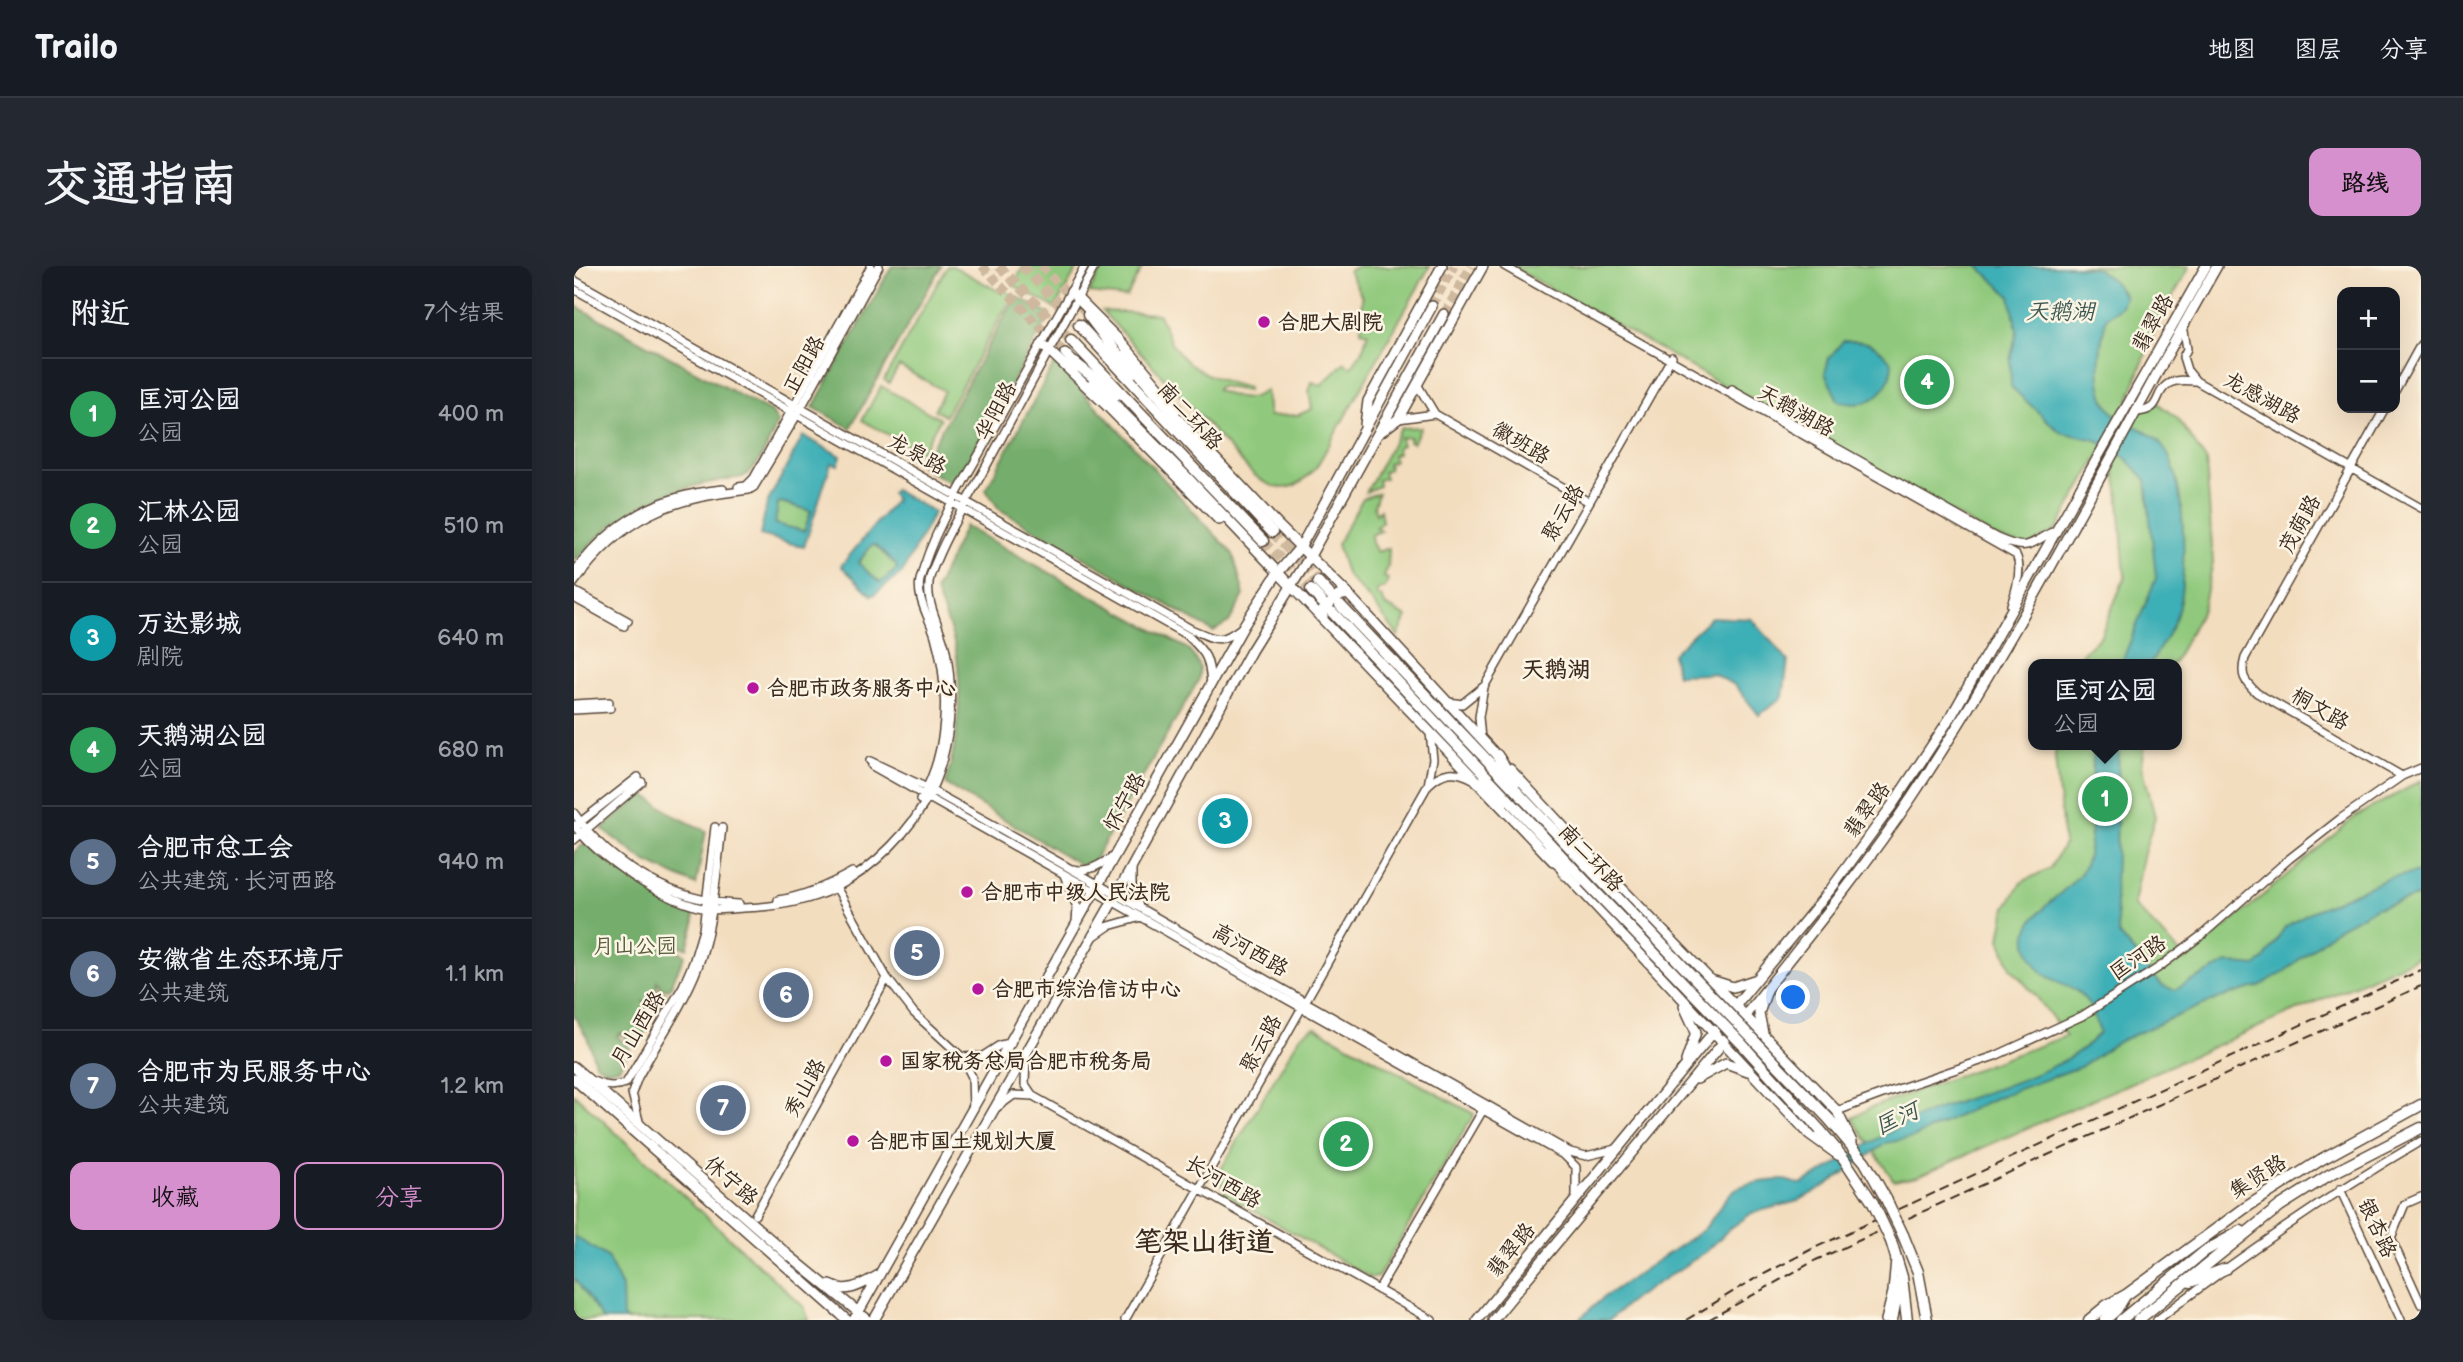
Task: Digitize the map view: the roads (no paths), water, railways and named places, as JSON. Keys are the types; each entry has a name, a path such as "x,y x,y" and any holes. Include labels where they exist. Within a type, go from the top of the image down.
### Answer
{"highway":[{"path":"1087,314 1166,418"},
{"name":"南二环路","path":"1079,326 1275,529"},
{"name":"南二环路","path":"1071,340 1263,541"},
{"path":"1075,363 1141,414"},
{"path":"1314,586 1326,598"},
{"name":"南二环路","path":"1336,608 1530,813 1594,873 1833,1115 1865,1162 1903,1235 1918,1272 1927,1319"},
{"path":"1497,755 1566,874"},
{"path":"1477,782 1584,849"},
{"name":"南二环路","path":"1530,813 1586,882 1741,1043 1844,1159 1873,1203 1895,1255"},
{"name":"集贤路","path":"2126,1295 2245,1208 2322,1159 2421,1105"},
{"name":"集贤路","path":"2138,1320 2268,1216 2329,1175 2421,1128"},
{"path":"2121,1320 2206,1251 2268,1216"},
{"path":"1892,1320 1897,1294 1895,1255"},
{"path":"1895,1255 1902,1277 1907,1320"},
{"path":"2180,1286 2225,1269"},
{"path":"2090,1320 2106,1306 2126,1295"},
{"path":"2105,1320 2117,1309 2126,1295"}],"main road":[{"path":"1365,426 1368,401 1441,266"},
{"path":"1377,435 1398,419 1483,266"},
{"name":"翡翠路","path":"1476,1319 1831,889 1893,804 1952,715 2206,266"},
{"name":"翡翠路","path":"1493,1320 1693,1081 1847,888 1911,799 1964,716 2112,459 2217,266"},
{"path":"1074,295 1123,344 1188,423 1262,502 1275,529"},
{"name":"怀宁路","path":"856,1316 1244,625 1277,574 1301,546 1432,306"},
{"path":"1087,314 1275,529 1301,546 1348,594 1584,849 1764,1035 1833,1115"},
{"name":"怀宁路","path":"874,1320 1251,651 1310,556 1444,314"},
{"path":"1045,347 1222,523 1259,554"},
{"path":"1065,353 1566,874 1809,1134 1844,1159"},
{"path":"1323,620 1323,610 1338,596 1348,594"},
{"path":"1710,979 1733,987 1756,980"},
{"path":"1764,1035 1759,1013 1768,987"},
{"path":"1680,997 1696,1032 1684,1066"},
{"path":"1693,1081 1727,1063 1751,1072"},
{"name":"休宁路","path":"574,1067 812,1274 856,1316 868,1320"},
{"name":"休宁路","path":"574,1079 847,1320"},
{"path":"812,1274 837,1289 850,1289 880,1274"}],"street":[{"name":"正阳路","path":"795,410 871,266"},
{"name":"正阳路","path":"756,480 879,266"},
{"name":"华阳路","path":"927,573 954,500 1045,347 1074,295 1086,266"},
{"name":"华阳路","path":"1074,295 1095,266"},
{"name":"天鹅湖路","path":"1504,266 1997,538 2018,547 2026,546 2057,529"},
{"name":"天鹅湖路","path":"1511,266 2015,555 2019,563 2016,588 2007,617"},
{"name":"龙泉路","path":"574,280 795,410"},
{"name":"龙泉路","path":"574,289 1191,629 1214,638 1227,639 1244,625"},
{"path":"2179,314 2187,349 2183,357 2187,370 2196,381"},
{"path":"2400,382 2421,344"},
{"name":"华阳路","path":"927,573 965,506 1045,347"},
{"name":"聚云路","path":"1481,739 1479,717 1484,687 1672,358"},
{"path":"2137,412 2147,412 2154,407 2166,384 2177,380 2196,381"},
{"name":"龙感湖路","path":"2196,381 2421,508"},
{"name":"徽班路","path":"1417,384 1435,414 1589,502"},
{"name":"茂荫路","path":"2245,658 2382,413"},
{"path":"1398,419 1435,414"},
{"path":"574,572 600,541 647,508 674,497 699,491 746,486 756,480"},
{"path":"574,583 606,545 635,522 675,503 749,490 756,480"},
{"name":"龙泉路","path":"965,506 1188,636 1205,652 1209,660 1211,684"},
{"path":"574,813 580,835 638,873 709,906 763,908 788,903 835,885 865,868 910,824 927,793 942,733 945,698 942,662 918,590 927,573"},
{"path":"574,591 626,624 574,597"},
{"name":"桐文路","path":"2245,658 2241,669 2244,682 2257,693 2402,776"},
{"path":"1446,701 1462,704 1484,687"},
{"path":"574,704 609,705 574,710"},
{"path":"1428,785 1433,760 1430,732"},
{"name":"高河西路","path":"869,762 1097,888 1141,918 1570,1152 1586,1156 1616,1149"},
{"name":"匡河路","path":"1833,1115 1880,1094 1994,1056 2082,1016 2158,968 2340,819 2402,776 2421,768"},
{"path":"1428,785 1438,775 1447,772 1464,774 1477,782"},
{"path":"576,825 640,780 580,835"},
{"name":"聚云路","path":"1125,1320 1428,785"},
{"name":"月山西路","path":"640,1125 633,1103 633,1090 688,989 698,965 719,828"},
{"path":"1076,927 1077,907 1066,871 1092,868 1114,855"},
{"path":"1132,866 1132,884 1140,908"},
{"path":"835,885 887,978 920,1020 962,1057 972,1077 973,1111"},
{"name":"高河西路","path":"1114,898 1140,908 1565,1156 1576,1167 1576,1199"},
{"name":"月山西路","path":"585,1077 602,1085 618,1087 628,1081 683,986 693,963 709,906"},
{"path":"1092,937 1109,926 1141,918"},
{"name":"秀山路","path":"755,1215 887,978"},
{"path":"962,1057 983,1056 1000,1045 1011,1042"},
{"path":"1026,1053 1025,1084 1033,1096"},
{"path":"992,1112 1014,1095 1033,1096"},
{"name":"长河西路","path":"1033,1096 1433,1320"},
{"path":"1378,1290 1483,1110"},
{"path":"2157,1320 2340,1189 2421,1141"},
{"name":"银杏路","path":"2340,1189 2401,1320"},
{"path":"2421,1197 2405,1204 2391,1238 2421,1304"},
{"path":"1885,1320 1892,1292 1895,1255"}],"water":[{"name":"天鹅湖","path":"1978,266 2073,266 2097,269 2112,280 2125,296 2121,306 2106,318 2099,369 2103,395 2116,415 2149,434 2162,445 2173,468 2182,511 2183,562 2179,607 2172,628 2153,659 2123,659 2156,578 2146,480 2127,459 2096,440 2060,432 2011,387 2010,360 2017,331 2010,296"},
{"path":"1843,341 1871,344 1892,363 1882,391 1876,397 1859,404 1838,401 1825,373 1829,358"},
{"path":"803,436 841,456 838,465 831,463 804,547 760,535 767,503","holes":["778,503 811,511 804,531 775,524"]},
{"path":"894,490 934,512 902,573 872,596 841,566 896,499 891,494","holes":["875,545 897,569 880,583 858,563 871,546"]},
{"path":"1711,617 1752,619 1788,661 1783,697 1759,715 1735,685 1713,674 1677,675 1672,654"},
{"path":"2094,750 2119,750 2115,891 2118,930 2119,935 2162,986 2175,990 2227,963 2256,966 2264,959 2285,927 2308,913 2389,878 2421,872 2421,896 2376,908 2335,930 2285,971 2259,986 2217,999 2167,1020 2116,1043 2080,1067 1997,1097 1913,1138 1886,1143 1827,1185 1798,1201 1752,1213 1728,1230 1707,1251 1635,1298 1609,1320 1578,1320 1604,1297 1703,1230 1734,1190 1777,1180 1804,1183 1908,1122 2042,1072 2084,1047 2100,1032 2087,1001 2077,991 2041,971 2029,951 2027,938 2035,917 2075,880 2087,860 2090,846"},
{"path":"574,1236 607,1257 622,1287 623,1317 626,1320 603,1320 574,1278"}],"tunnel":[{"path":"982,266 1065,353"},
{"path":"999,266 1071,340"},
{"path":"1022,266 1079,325"},
{"path":"1041,266 1086,313"},
{"path":"1432,306 1454,266"},
{"path":"1444,314 1471,266"},
{"path":"1272,532 1318,582"},
{"path":"1263,541 1311,590"}],"railway":[{"path":"1686,1320 1812,1249 2421,970"},
{"path":"1708,1320 1816,1260 2421,986"}],"place":[{"name":"合肥大剧院","path":"1264,322"},
{"name":"天鹅湖公园","path":"1927,382"},
{"name":"合肥市政务服务中心","path":"753,688"},
{"name":"匡河公园","path":"2105,799"},
{"name":"万达影城","path":"1225,821"},
{"name":"合肥市中级人民法院","path":"967,892"},
{"name":"合肥市总工会","path":"917,953"},
{"name":"合肥市综治信访中心","path":"978,989"},
{"name":"安徽省生态环境厅","path":"786,995"},
{"name":"国家税务总局合肥市税务局","path":"886,1061"},
{"name":"合肥市为民服务中心","path":"723,1108"},
{"name":"合肥市国土规划大厦","path":"853,1141"},
{"name":"汇林公园","path":"1346,1144"}],"district":[{"name":"天鹅湖","path":"1556,670"},
{"name":"笔架山街道","path":"1204,1242"}],"park label":[{"name":"月山公园","path":"635,946"}],"water label":[{"name":"匡河","path":"1897,1119"}]}
